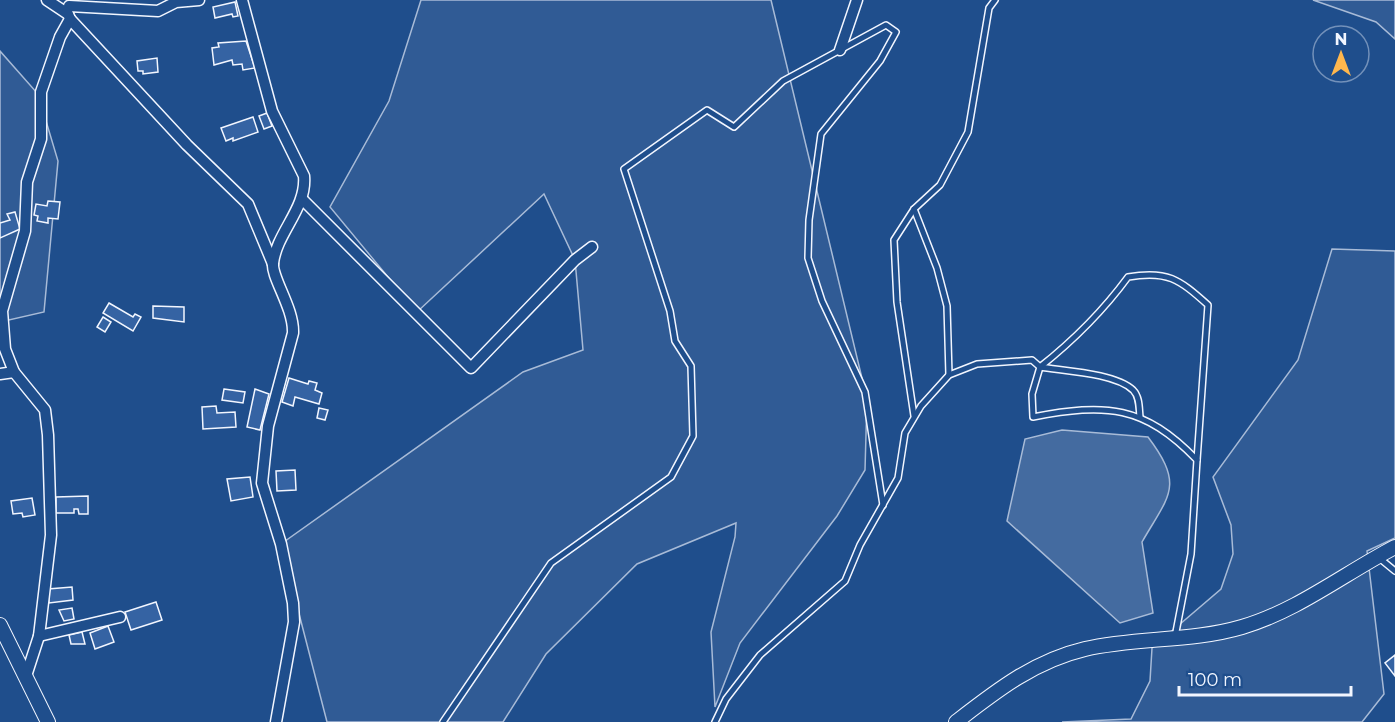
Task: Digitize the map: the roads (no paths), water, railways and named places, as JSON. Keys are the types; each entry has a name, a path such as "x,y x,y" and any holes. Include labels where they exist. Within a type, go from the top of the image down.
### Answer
{"street":[{"path":"47,0 69,10 158,10 176,2 199,0"},
{"path":"242,0 272,111 304,176 302,199 281,240 273,264"},
{"path":"840,50 857,0"},
{"path":"69,10 186,145 248,204 293,318 293,333 268,426 262,483 281,544 293,603 294,622 276,722"},
{"path":"26,676 39,636 51,535 48,435 45,410 14,372 2,338 2,311 25,231 27,182 41,140 41,92 69,10"},
{"path":"302,199 471,368 575,260 592,247"},
{"path":"0,374 14,372"},
{"path":"956,722 1015,677 1053,659 1093,648 1174,639 1234,629 1276,614 1395,547"},
{"path":"39,636 120,617"},
{"path":"0,625 46,721"}],"lane":[{"path":"915,417 897,302 894,240 914,209 940,185 968,132 989,8 995,0"},
{"path":"443,722 551,563 671,477 693,436 691,366 675,341 670,310 624,169 707,110 734,128 783,81 886,25 896,32 880,61 821,134 809,220 808,258 822,301 865,392 883,505"},
{"path":"914,209 937,268 947,306 949,375"},
{"path":"1174,639 1191,554 1208,305 1181,281 1154,273 1128,277 1106,307 1065,347 1040,367 1032,394 1033,417 1079,408 1140,417 1149,420 1177,439 1197,460"},
{"path":"715,722 726,699 760,655 845,581 860,545 898,478 905,433 949,375 977,364 1032,360 1040,367 1099,376 1132,389 1137,396 1140,417"},
{"path":"1377,556 1395,571"}]}
